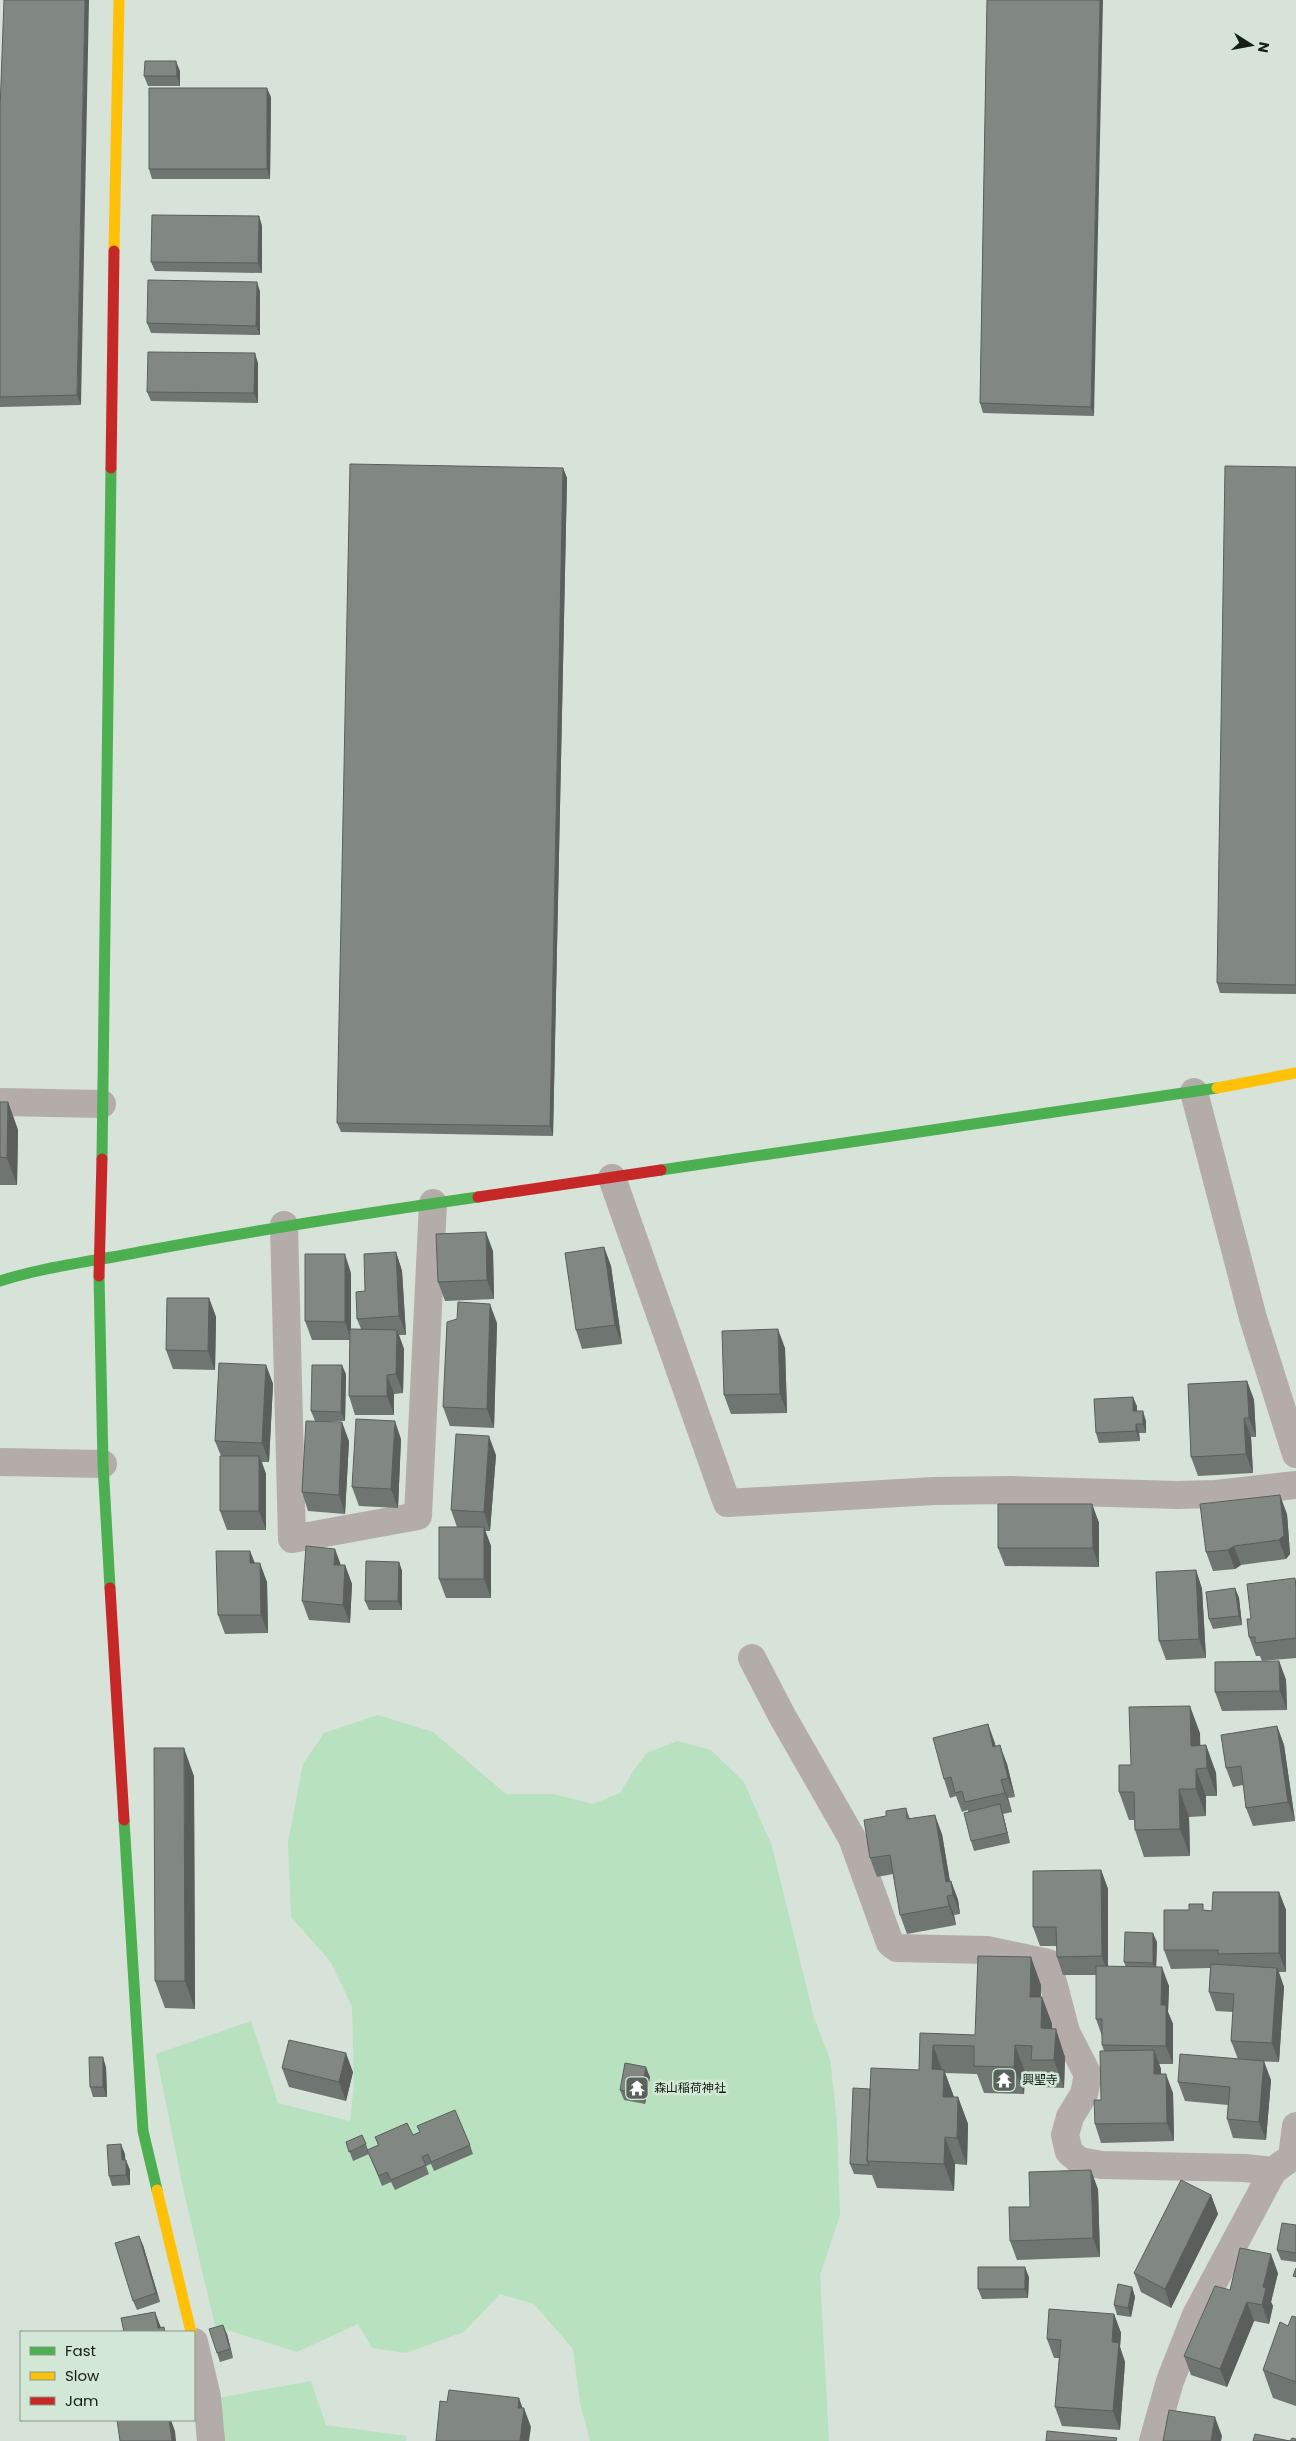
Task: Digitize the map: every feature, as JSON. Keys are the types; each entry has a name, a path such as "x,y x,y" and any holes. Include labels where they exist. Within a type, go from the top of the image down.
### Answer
{"street":[{"path":"119,0 98,1301 103,1464 143,2131 191,2331"},
{"path":"0,1280 34,1270 100,1260 284,1225 1194,1092 1296,1073"},
{"path":"1194,1092 1253,1318 1296,1454"},
{"path":"0,1102 102,1104"},
{"path":"612,1178 727,1503 934,1491 1011,1490 1177,1495 1216,1494 1296,1485"},
{"path":"284,1225 292,1539 418,1516 433,1204"},
{"path":"0,1462 103,1464"},
{"path":"752,1658 781,1714 852,1838 890,1943 897,1948 987,1950 1048,1963 1066,2032 1088,2075 1084,2094 1070,2117 1065,2135 1069,2152 1080,2161 1102,2165 1245,2168 1287,2162"},
{"path":"1153,2441 1170,2381 1196,2315 1287,2162 1296,2126"},
{"path":"195,2346 207,2397 211,2441"}],"green space":[{"path":"378,1715 433,1732 506,1794 554,1794 593,1804 620,1793 647,1753 677,1741 711,1750 744,1782 772,1846 814,2018 830,2059 837,2122 840,2215 820,2275 829,2441 590,2441 580,2403 573,2349 534,2304 500,2294 464,2332 406,2353 372,2348 358,2324 297,2352 215,2326 183,2188 156,2054 251,2021 278,2103 350,2121 354,2084 352,2006 330,1961 291,1917 288,1842 303,1764 324,1733"},
{"path":"311,2381 326,2425 406,2436 406,2441 221,2441 218,2398"}],"building":[{"path":"4,0 85,0 77,395 0,397 0,110"},
{"path":"987,0 1100,0 1091,407 980,403"},
{"path":"145,61 176,61 177,76 144,76"},
{"path":"149,88 267,88 267,169 149,169"},
{"path":"152,215 259,216 258,263 151,262"},
{"path":"148,280 257,282 256,326 147,323"},
{"path":"148,352 255,353 254,393 147,392"},
{"path":"350,464 563,468 550,1126 337,1123"},
{"path":"1225,466 1296,467 1296,985 1217,983"},
{"path":"0,1102 8,1102 7,1158 0,1157"},
{"path":"486,1232 487,1280 438,1282 436,1234"},
{"path":"604,1247 615,1325 576,1330 565,1253"},
{"path":"396,1252 399,1316 357,1319 356,1292 365,1291 364,1254"},
{"path":"305,1254 345,1254 345,1322 305,1321"},
{"path":"167,1298 209,1298 208,1351 166,1350"},
{"path":"458,1302 490,1304 487,1409 443,1407 447,1322 457,1319"},
{"path":"350,1329 397,1330 396,1374 387,1375 387,1396 349,1396"},
{"path":"778,1329 780,1394 724,1395 722,1331"},
{"path":"219,1363 266,1365 262,1443 215,1441"},
{"path":"312,1365 342,1365 341,1412 311,1411"},
{"path":"1247,1381 1249,1418 1244,1418 1246,1454 1191,1457 1188,1384"},
{"path":"1133,1397 1133,1411 1143,1411 1143,1424 1136,1424 1136,1431 1096,1433 1094,1399"},
{"path":"356,1419 395,1421 391,1489 352,1487"},
{"path":"306,1421 342,1422 339,1495 302,1492"},
{"path":"456,1434 489,1436 484,1512 451,1510"},
{"path":"220,1456 259,1456 259,1511 220,1511"},
{"path":"1280,1495 1284,1535 1279,1540 1234,1546 1228,1550 1206,1552 1200,1504"},
{"path":"998,1504 1092,1504 1093,1548 998,1548"},
{"path":"439,1527 484,1527 484,1579 439,1579"},
{"path":"306,1546 335,1549 334,1565 345,1565 343,1605 302,1601"},
{"path":"216,1551 250,1551 250,1563 260,1563 261,1615 218,1615"},
{"path":"366,1561 399,1562 398,1601 365,1601"},
{"path":"1196,1570 1199,1639 1159,1641 1156,1572"},
{"path":"1295,1578 1296,1638 1255,1643 1255,1637 1249,1637 1247,1619 1251,1619 1247,1584"},
{"path":"1235,1588 1239,1616 1209,1619 1206,1592"},
{"path":"1279,1661 1280,1691 1215,1692 1215,1662"},
{"path":"1190,1706 1191,1746 1206,1745 1207,1768 1196,1769 1196,1789 1179,1789 1180,1829 1135,1830 1134,1792 1119,1792 1119,1765 1131,1765 1129,1707"},
{"path":"988,1724 993,1747 1000,1745 1008,1778 1001,1780 1005,1793 965,1802 962,1791 955,1793 951,1777 944,1779 933,1738"},
{"path":"1277,1726 1288,1802 1246,1808 1241,1766 1226,1768 1221,1735"},
{"path":"154,1748 184,1748 185,1981 155,1981"},
{"path":"1000,1804 1007,1833 971,1841 964,1813"},
{"path":"906,1808 907,1819 935,1815 946,1882 951,1881 953,1895 947,1896 949,1906 900,1915 890,1855 870,1858 864,1820 886,1816 886,1811"},
{"path":"1101,1870 1102,1956 1057,1957 1056,1927 1033,1927 1033,1871"},
{"path":"1213,1892 1279,1892 1279,1953 1218,1954 1218,1950 1164,1950 1164,1910 1189,1910 1189,1904 1203,1904 1203,1910 1212,1911"},
{"path":"1125,1932 1153,1933 1153,1963 1124,1962"},
{"name":"興聖寺","path":"978,1956 1031,1957 1030,1997 1042,1997 1041,2028 1056,2029 1054,2060 1031,2060 1032,2046 1015,2045 1014,2067 974,2066 974,2046 933,2045 932,2069 944,2070 943,2097 958,2097 957,2138 945,2137 944,2164 867,2161 871,2068 919,2070 920,2033 975,2035"},
{"path":"1211,1964 1277,1968 1272,2043 1231,2041 1234,1994 1209,1992"},
{"path":"1096,1966 1162,1967 1161,2005 1166,2005 1166,2046 1102,2045 1102,2019 1096,2019"},
{"path":"289,2040 346,2053 339,2082 282,2068"},
{"path":"1154,2050 1154,2074 1166,2074 1167,2123 1095,2124 1094,2100 1101,2100 1100,2051"},
{"path":"1180,2054 1264,2061 1259,2122 1227,2119 1230,2087 1178,2082"},
{"path":"89,2057 103,2057 103,2087 90,2087"},
{"path":"625,2063 646,2067 641,2094 620,2090"},
{"path":"853,2088 870,2089 867,2161 869,2165 850,2164"},
{"path":"455,2110 470,2145 431,2162 428,2154 422,2157 426,2165 391,2180 387,2172 379,2176 367,2150 379,2145 375,2137 407,2123 413,2135 420,2132 417,2126"},
{"path":"362,2135 366,2144 349,2152 346,2142"},
{"path":"121,2144 122,2160 126,2160 126,2175 109,2176 107,2145"},
{"path":"1091,2170 1093,2238 1010,2241 1009,2207 1030,2207 1029,2172"},
{"path":"1181,2180 1211,2195 1165,2289 1134,2273"},
{"path":"1282,2223 1296,2225 1296,2253 1277,2250"},
{"path":"139,2236 156,2293 133,2301 115,2243"},
{"path":"1240,2248 1271,2254 1263,2287 1266,2288 1262,2305 1247,2302 1220,2369 1184,2356 1215,2286 1230,2290"},
{"path":"978,2267 1025,2267 1025,2289 978,2289"},
{"path":"1118,2284 1132,2287 1128,2308 1114,2305"},
{"path":"1049,2309 1114,2314 1112,2342 1119,2343 1113,2411 1055,2407 1061,2340 1047,2339"},
{"path":"155,2312 158,2328 164,2327 165,2331 124,2331 121,2318"},
{"path":"1292,2316 1296,2317 1296,2382 1263,2370 1280,2322 1288,2326"},
{"path":"223,2325 230,2349 217,2353 209,2329"},
{"path":"449,2390 519,2398 518,2408 524,2408 520,2441 436,2441 440,2401 447,2402"},
{"path":"1169,2410 1215,2417 1211,2441 1163,2441"},
{"path":"117,2421 169,2421 172,2441 120,2441"},
{"path":"1047,2431 1117,2438 1116,2441 1046,2441"},
{"path":"1255,2434 1290,2441 1253,2441"}],"traffic: fast":[{"path":"102,1159 111,468"},
{"path":"661,1170 1217,1088"},
{"path":"0,1281 54,1268 228,1236 478,1197"},
{"path":"99,1276 103,1464 110,1588"},
{"path":"124,1820 143,2131 157,2190"}],"traffic: slow":[{"path":"114,251 119,0"},
{"path":"1217,1088 1296,1073"},
{"path":"157,2190 191,2331"}],"traffic: jam":[{"path":"111,468 114,251"},
{"path":"99,1276 102,1159"},
{"path":"478,1197 661,1170"},
{"path":"110,1588 124,1820"}],"place":[{"name":"興聖寺","path":"1004,2080"},
{"name":"森山稲荷神社","path":"637,2088"}]}
